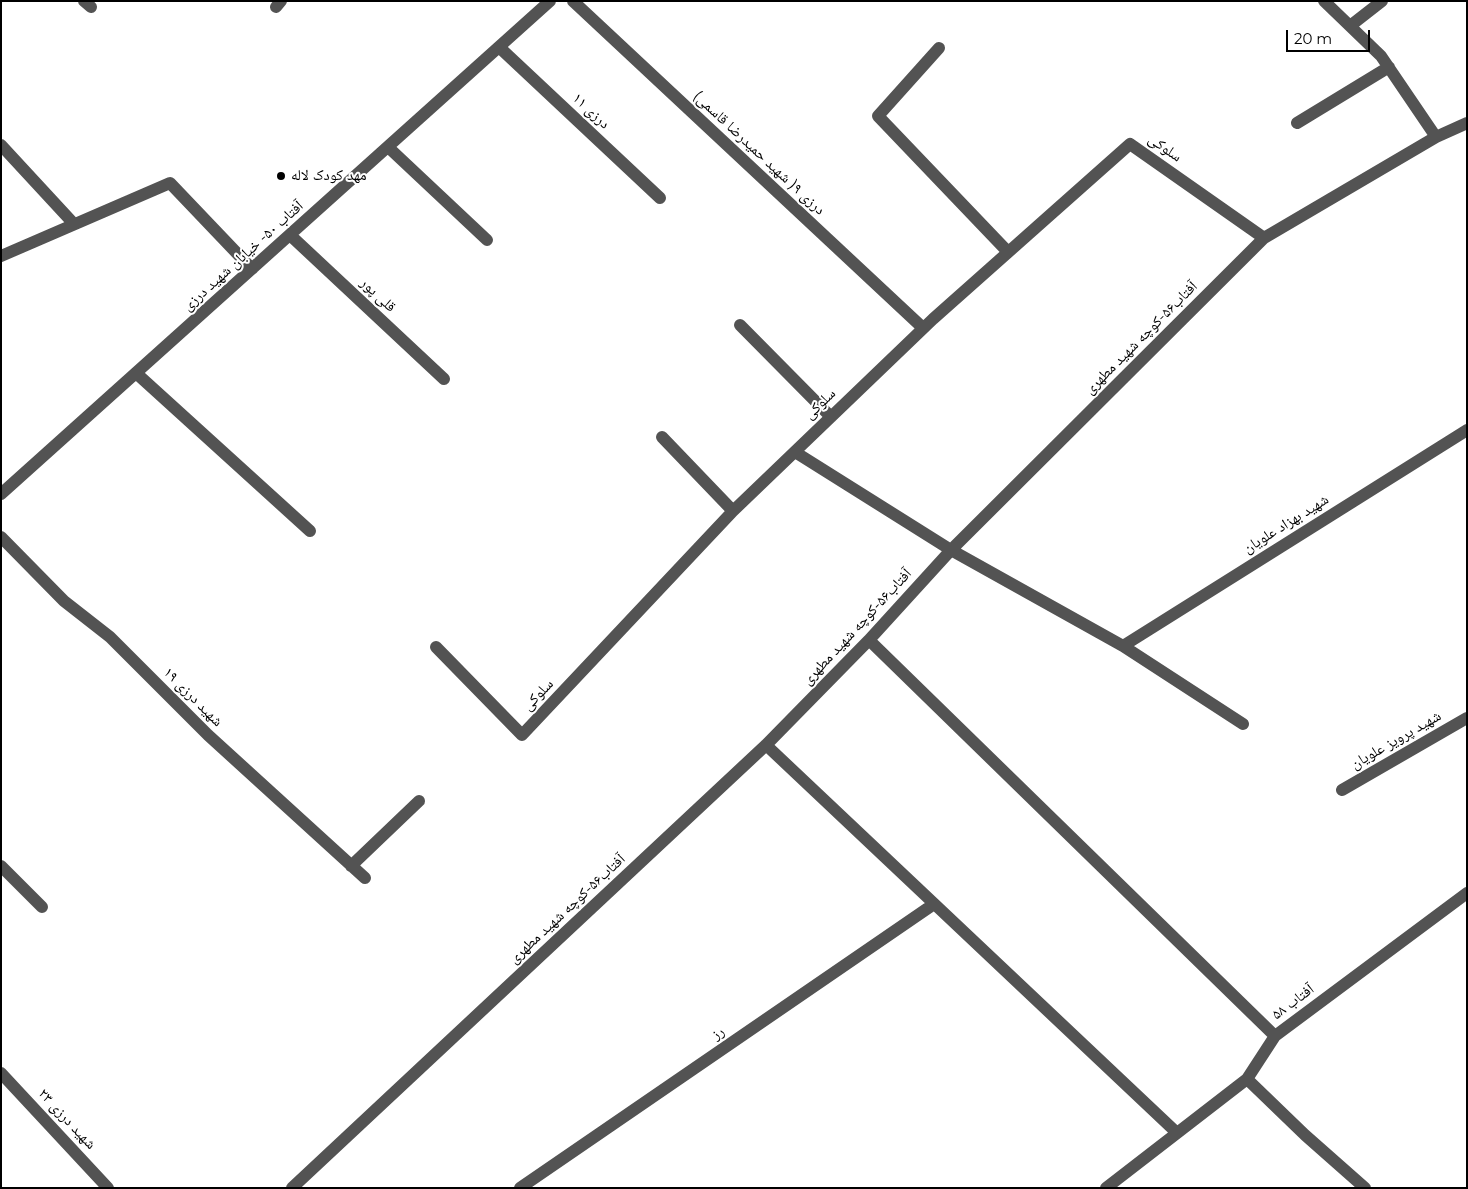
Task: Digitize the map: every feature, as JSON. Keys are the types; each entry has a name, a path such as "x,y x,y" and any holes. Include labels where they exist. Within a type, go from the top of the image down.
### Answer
{"street":[{"name":"آفتاب ۵۰- خیابان شهید درزی","path":"1,494 550,1"},
{"name":"درزی ۹( شهید حمیدرضا قاسمی)","path":"572,1 923,328"},
{"path":"1324,1 1381,56 1436,137"},
{"path":"1350,26 1382,1"},
{"name":"درزی ۱۱","path":"499,47 660,198"},
{"path":"939,48 878,116 1008,252"},
{"path":"1297,123 1389,67"},
{"name":"آفتاب۵۶-كوچه شهيد مطهری","path":"292,1188 766,746 869,640 951,550 1264,238 1436,137 1467,122"},
{"name":"سلوکی","path":"436,647 522,735 733,511 923,328 1130,144 1264,238"},
{"path":"1,145 74,224"},
{"path":"388,146 487,240"},
{"path":"1,256 170,183 252,269"},
{"name":"قلی پور","path":"290,235 444,378"},
{"path":"740,325 831,417"},
{"path":"136,373 310,531"},
{"name":"شهید بهزاد علویان","path":"1122,646 1467,430"},
{"path":"662,437 733,511"},
{"path":"796,452 951,550 1122,646 1244,724"},
{"name":"شهید درزی ۱۹","path":"1,537 64,601 110,638 208,735 365,878"},
{"path":"869,640 1275,1036"},
{"name":"شهید پرویز علویان","path":"1342,790 1467,718"},
{"path":"766,746 1176,1132"},
{"path":"352,866 418,801"},
{"path":"1,866 42,907"},
{"name":"آفتاب ۵۸","path":"1111,1186 1176,1132 1247,1079 1275,1036 1467,893"},
{"name":"رز","path":"520,1188 934,904"},
{"name":"شهید درزی ۲۳","path":"1,1072 108,1188"},
{"path":"1247,1079 1305,1135 1365,1188"}],"place":[{"name":"مهد کودک لاله","path":"281,176"}]}
